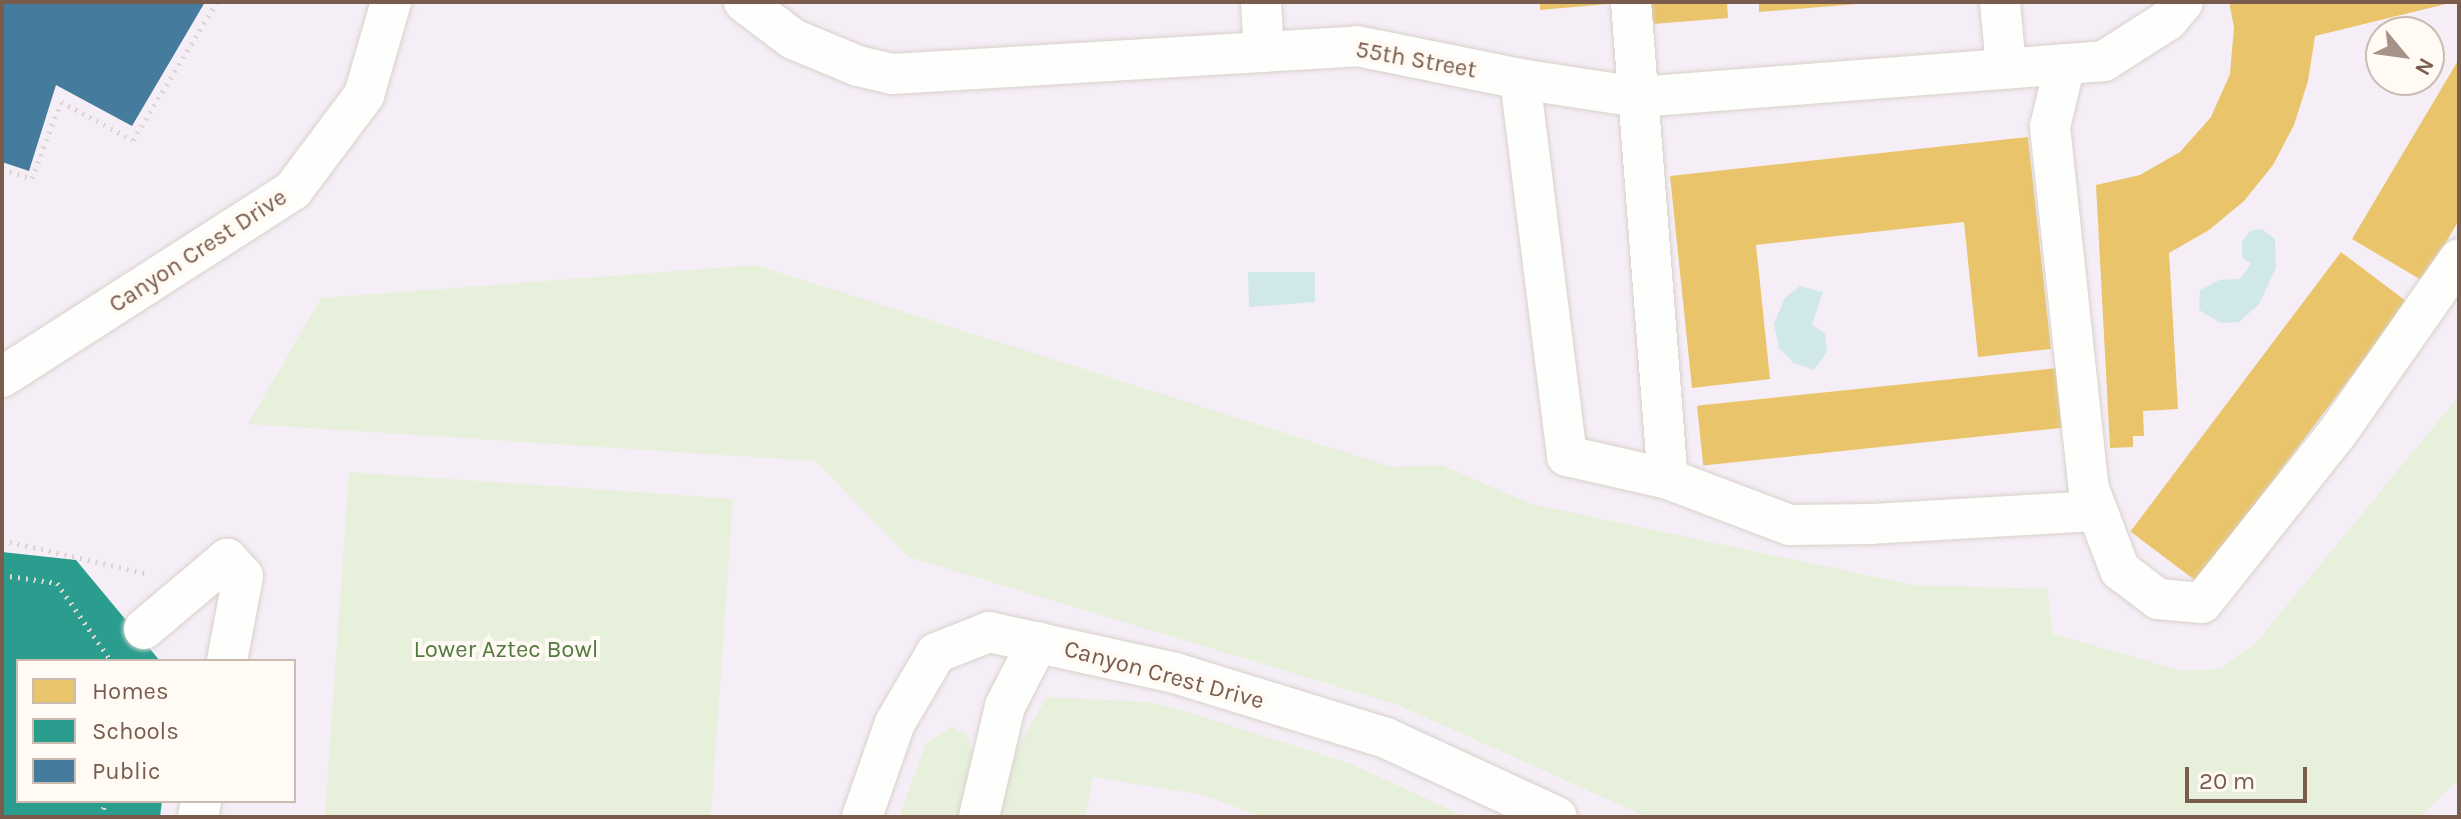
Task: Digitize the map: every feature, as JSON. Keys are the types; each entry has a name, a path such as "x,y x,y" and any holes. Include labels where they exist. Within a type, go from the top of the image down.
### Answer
{"street":[{"name":"Canyon Crest Drive","path":"2,377 293,190 364,95 391,2"},
{"name":"55th Street","path":"744,2 793,39 858,66 892,74 1357,46 1520,79 1638,97 2104,61 2168,20 2183,2"},
{"path":"1261,2 1264,52"},
{"path":"1631,2 1668,479"},
{"path":"2000,2 2006,68"},
{"path":"2065,64 2050,127 2089,489 2120,570 2158,599 2202,603 2338,432 2459,259"},
{"path":"1520,79 1567,456 1668,479 1790,525 1871,524 2097,511"},
{"path":"144,629 227,559 243,576 227,659"},
{"name":"Canyon Crest Drive","path":"862,817 895,723 936,653 989,632 1175,673 1386,738 1557,817"},
{"path":"979,817 1005,706 1038,642"}],"path":[{"path":"2,169 32,178 61,102 133,140 217,2"},
{"path":"2,540 111,563"},
{"path":"2,575 57,583 110,659"}],"shaded area":[{"path":"2,2 2459,2 2459,817 2,817"}],"green space":[{"path":"756,265 1392,467 1441,465 1531,504 1913,585 2047,589 2053,634 2183,671 2220,669 2255,644 2459,396 2459,779 2420,817 1647,817 1398,705 909,557 815,461 248,424 321,298"},
{"name":"Lower Aztec Bowl","path":"349,472 733,499 711,817 325,817"},
{"path":"1047,697 1146,702 1178,709 1349,763 1466,817 1262,817 1203,795 1093,777 1085,817 999,817 1019,744"},
{"path":"951,727 968,735 972,753 958,817 899,817 926,743"}],"water":[{"path":"2262,229 2275,239 2276,268 2259,304 2239,322 2221,323 2199,310 2200,290 2219,280 2240,279 2251,264 2242,257 2242,242 2250,231"},
{"path":"1248,272 1315,272 1315,302 1249,307"},
{"path":"1800,286 1823,292 1812,324 1825,334 1827,352 1814,370 1794,363 1779,348 1774,324 1785,298"}],"building: Homes":[{"path":"1540,2 1608,2 1608,4 1540,10"},
{"path":"1651,2 1727,2 1728,18 1653,24"},
{"path":"1759,2 1858,2 1858,4 1759,12"},
{"path":"2229,2 2450,3 2397,16 2365,16 2365,24 2315,36 2308,81 2294,125 2273,165 2244,201 2209,230 2169,253 2178,409 2143,411 2144,436 2133,436 2133,447 2110,448 2096,185 2140,175 2180,152 2211,117 2230,74 2234,27"},
{"path":"2459,59 2459,220 2423,281 2352,239 2437,96 2445,96 2445,83"},
{"path":"2028,137 2051,349 1978,357 1964,222 1756,245 1770,379 1692,388 1670,176"},
{"path":"2341,252 2407,302 2197,581 2130,532"},
{"path":"2057,368 2063,428 1703,466 1697,406"}],"building: Schools":[{"path":"2,552 76,560 158,659 16,659 16,803 162,803 160,817 2,817"}],"building: Public":[{"path":"2,2 205,2 132,126 56,85 29,171 2,162"}]}
